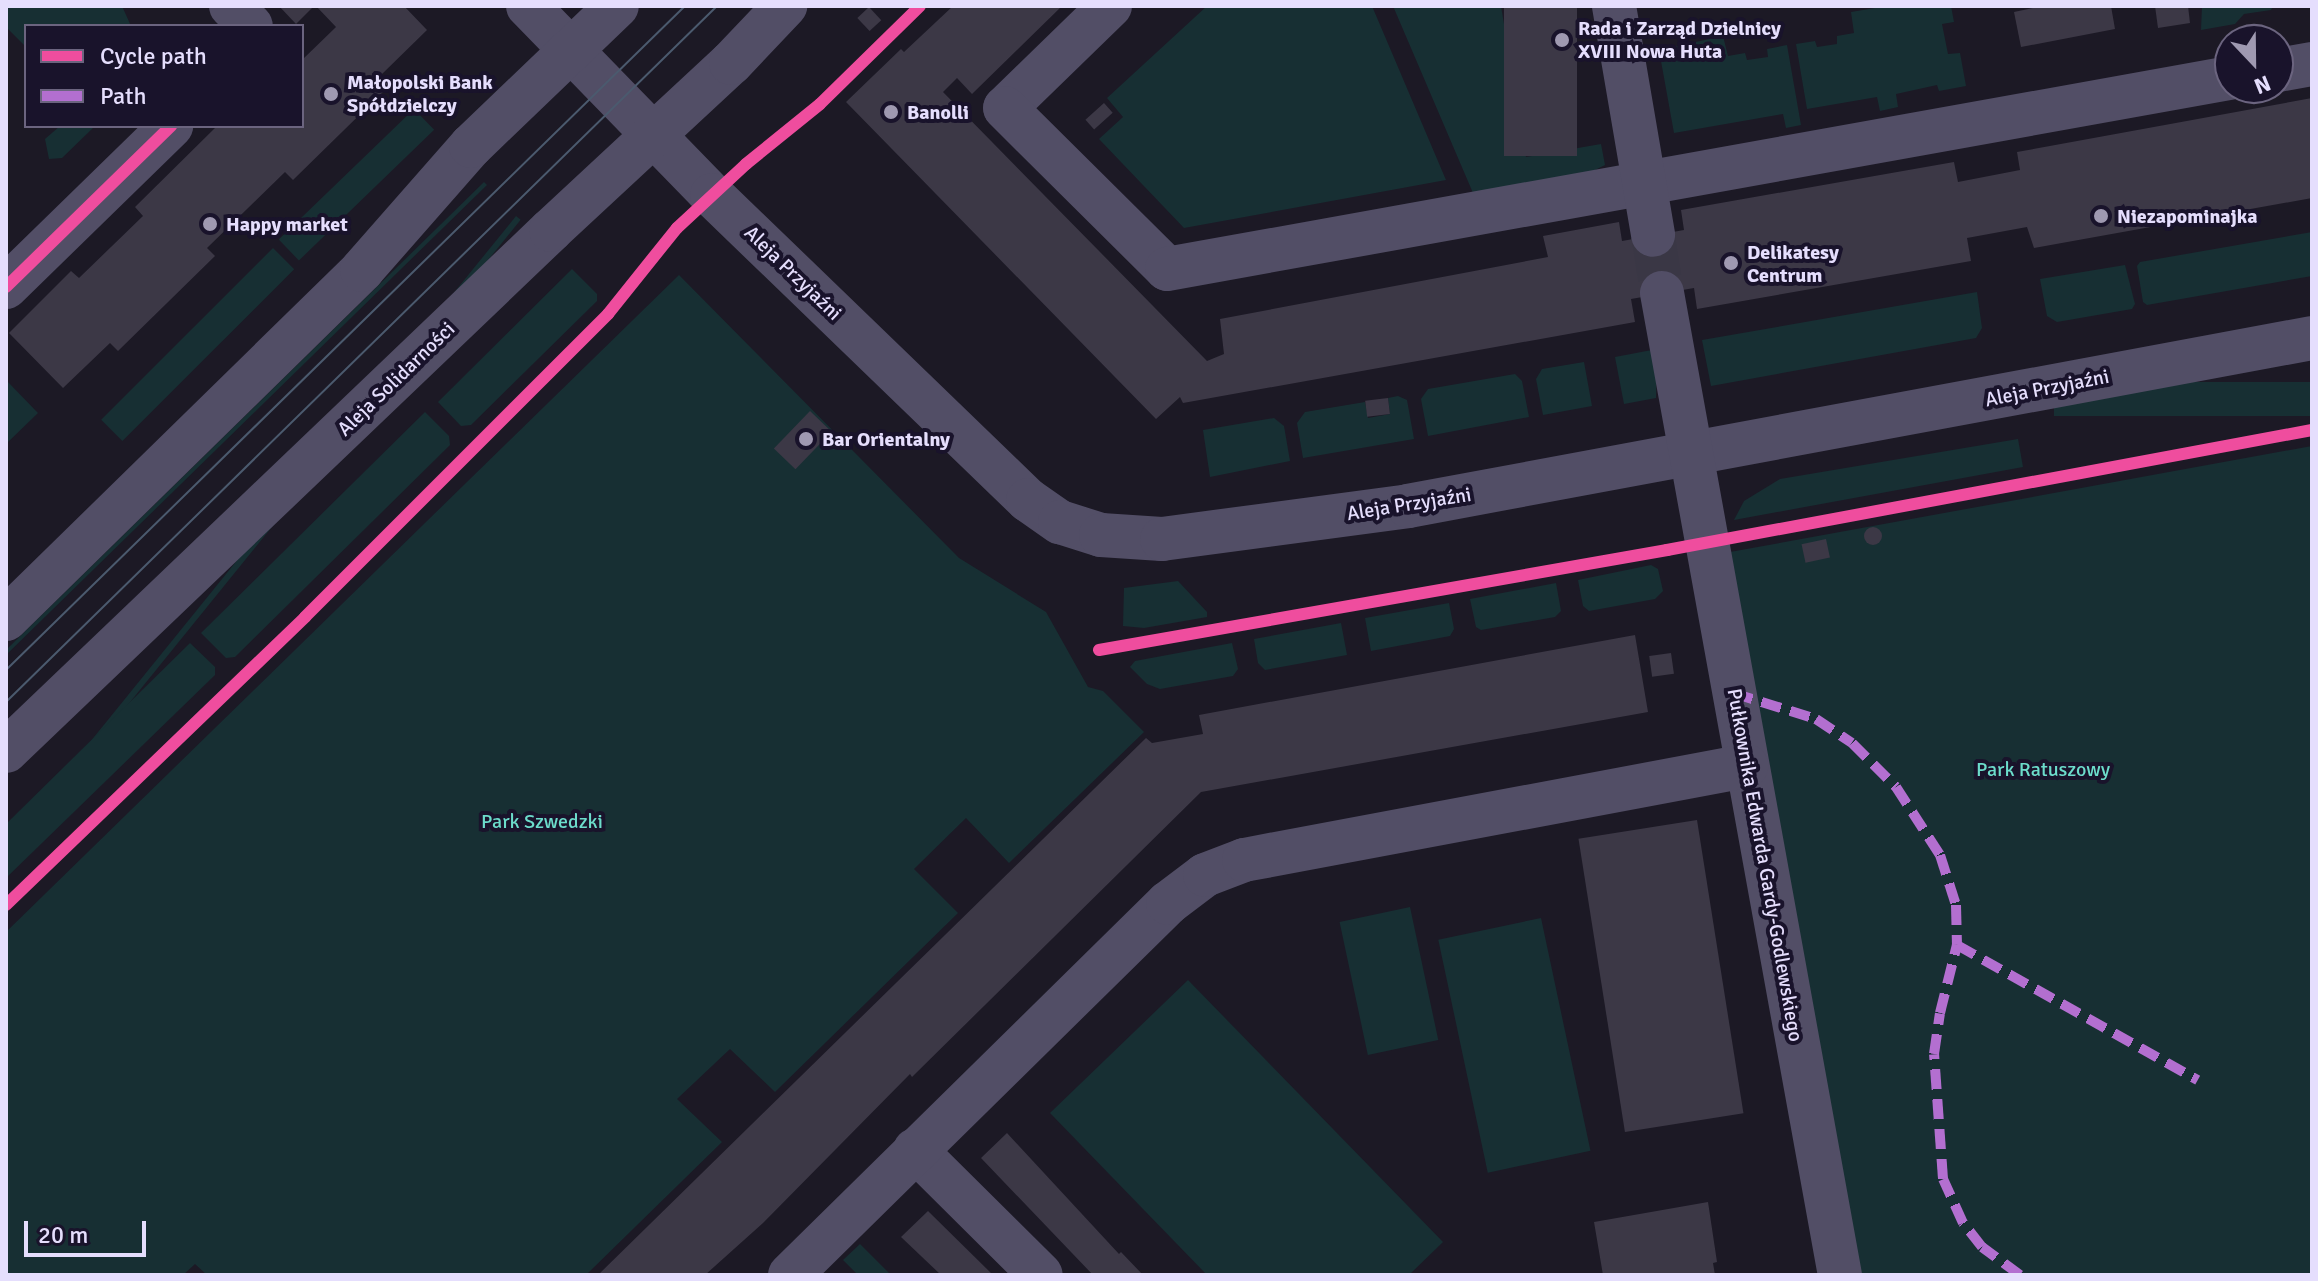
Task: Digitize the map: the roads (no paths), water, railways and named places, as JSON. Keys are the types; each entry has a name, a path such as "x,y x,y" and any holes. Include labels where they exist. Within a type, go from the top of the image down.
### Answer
{"street":[{"path":"231,6 249,24"},
{"name":"Aleja Przyjaźni","path":"528,6 652,134 1028,500 1060,522 1086,533 1139,540 1194,536 1408,506 2312,338"},
{"path":"6,619 362,270 440,178 617,6"},
{"name":"Aleja Solidarności","path":"6,751 652,134 754,41 785,6"},
{"path":"1110,6 1005,108 1167,269 2214,81"},
{"path":"1614,6 1653,235"},
{"path":"6,287 169,128"},
{"name":"Pułkownika Edwarda Gardy-Godlewskiego","path":"1662,293 1840,1275"},
{"path":"790,1275 1168,903 1222,866 1746,766"},
{"path":"915,1150 1041,1275"}],"tunnel":[{"path":"1653,235 1662,293"}],"tram line":[{"path":"6,670 685,6"},
{"path":"6,702 717,6"}],"place":[{"name":"Rada i Zarząd Dzielnicy XVIII Nowa Huta","path":"1562,40"},
{"name":"Małopolski Bank Spółdzielczy","path":"331,94"},
{"name":"Banolli","path":"891,112"},
{"name":"Niezapominajka","path":"2101,216"},
{"name":"Happy market","path":"210,224"},
{"name":"Delikatesy Centrum","path":"1731,263"},
{"name":"Bar Orientalny","path":"806,439"}],"park label":[{"name":"Park Ratuszowy","path":"2043,769"},
{"name":"Park Szwedzki","path":"542,821"}]}
